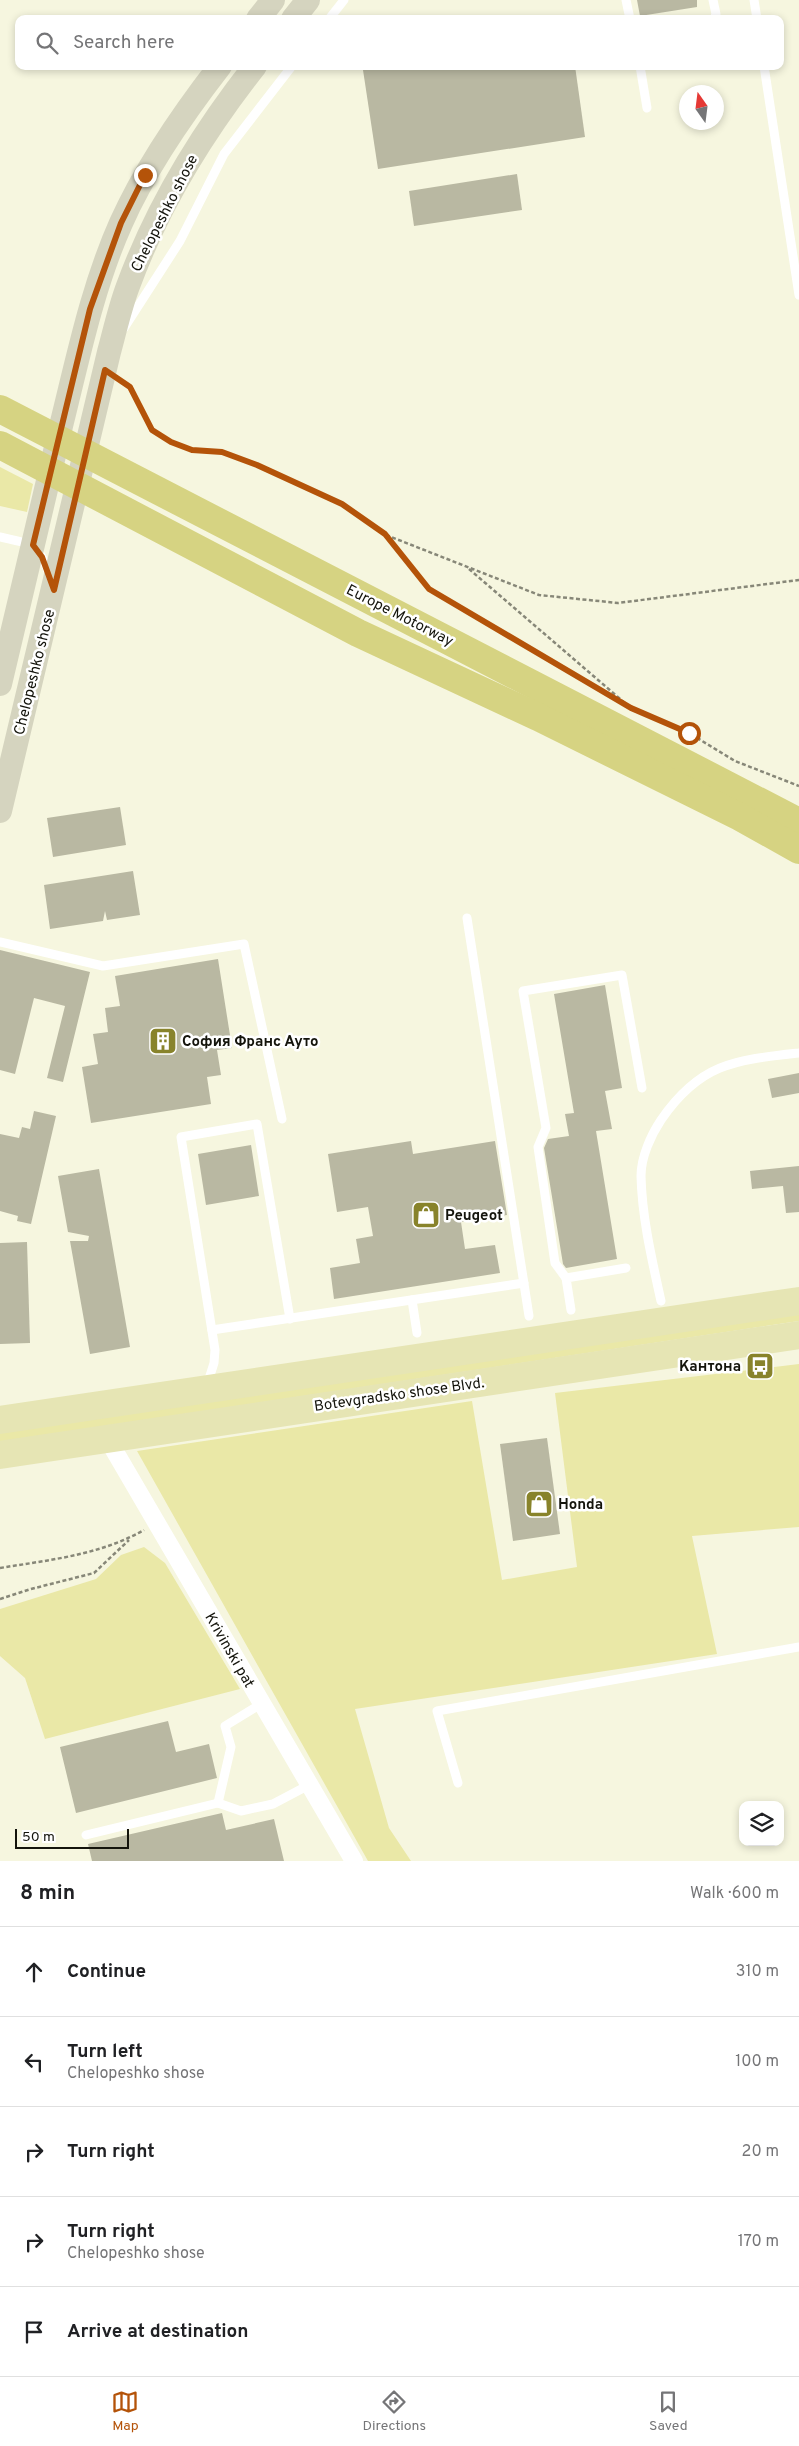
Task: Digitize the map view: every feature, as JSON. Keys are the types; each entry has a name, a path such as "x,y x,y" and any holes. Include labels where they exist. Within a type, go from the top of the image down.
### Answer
{"highway":[{"name":"Europe Motorway","path":"9,413 799,822"},
{"path":"4,447 799,868"},
{"path":"358,633 740,817 799,850"}],"main road":[{"path":"261,15 273,0"},
{"path":"296,15 308,0"},
{"name":"Chelopeshko shose","path":"0,684 90,309 121,223 145,175 182,118 217,70"},
{"name":"Chelopeshko shose","path":"0,811 11,748 54,590 107,361 128,286 148,238 174,188 206,134 252,70"},
{"path":"0,1420 799,1301"},
{"name":"Botevgradsko shose Blvd.","path":"0,1455 794,1338"}],"street":[{"name":"Krivinski pat","path":"107,1438 354,1861"}],"lane":[{"path":"332,15 344,0"},
{"path":"626,0 629,15"},
{"path":"714,0 716,15"},
{"path":"754,0 756,15"},
{"path":"107,361 180,241 224,154 289,70"},
{"path":"641,70 647,108"},
{"path":"765,70 799,295"},
{"path":"0,537 33,545 42,557 54,590"},
{"path":"467,918 529,1316"},
{"path":"0,942 103,966 244,944 282,1119"},
{"path":"571,1310 566,1278 555,1263 538,1147 546,1128 523,991 622,975 642,1088"},
{"path":"661,1301 649,1250 641,1174 650,1136 667,1112 697,1079 739,1062 799,1053"},
{"path":"207,1388 214,1364 212,1330 181,1137 257,1124 290,1318"},
{"path":"566,1278 626,1268"},
{"path":"212,1330 524,1283"},
{"path":"412,1300 417,1333"},
{"path":"458,1784 437,1711 799,1647"},
{"path":"218,1803 231,1747 225,1726 261,1704"},
{"path":"86,1835 218,1803 241,1811 273,1804 308,1785"}],"path":[{"path":"107,361 130,387 152,430 171,442 192,450 222,452 257,465 342,504 385,534 539,595 618,603 799,580"},
{"path":"385,534 429,589 631,708 689,733 735,761 799,786"},
{"path":"466,566 631,708"},
{"path":"0,1568 88,1552 132,1537 156,1524"},
{"path":"0,1599 94,1573 132,1537"}],"shaded area":[{"path":"0,467 33,484 27,512 0,506"},
{"path":"799,1313 799,1321 0,1442 0,1432"},
{"path":"799,1364 799,1527 692,1536 717,1654 355,1709 389,1828 411,1861 368,1861 137,1451 472,1401 502,1580 577,1567 555,1393"},
{"path":"144,1547 165,1563 240,1689 45,1739 25,1678 0,1656 0,1609 96,1579 121,1555"}],"building":[{"path":"637,0 697,0 697,7 640,15"},
{"path":"363,70 576,70 585,137 378,169"},
{"path":"517,174 522,210 414,226 409,191"},
{"path":"120,807 126,845 53,857 47,818"},
{"path":"133,871 140,915 107,920 105,911 103,921 50,929 44,885"},
{"path":"0,950 90,972 63,1082 47,1078 65,1006 34,998 15,1074 0,1070"},
{"name":"София Франс Ауто","path":"218,959 232,1048 217,1050 221,1075 207,1077 211,1104 91,1123 82,1067 98,1064 93,1034 108,1032 105,1008 120,1006 115,976"},
{"path":"605,985 622,1088 605,1091 612,1129 596,1131 617,1259 566,1268 563,1264 544,1148 548,1139 569,1136 565,1114 574,1113 554,994"},
{"path":"799,1073 799,1093 772,1098 768,1079"},
{"path":"34,1111 56,1116 31,1224 17,1221 18,1216 0,1211 0,1134 19,1138 22,1127 30,1129"},
{"path":"411,1141 413,1154 495,1141 507,1215 461,1222 465,1249 495,1245 500,1273 334,1299 330,1268 360,1263 356,1239 373,1236 368,1207 337,1212 328,1154"},
{"path":"251,1145 259,1196 206,1205 198,1154"},
{"path":"799,1166 799,1212 786,1213 783,1186 752,1189 750,1171"},
{"path":"99,1169 130,1347 90,1354 70,1241 88,1241 89,1236 68,1232 58,1176"},
{"path":"27,1242 30,1343 0,1344 0,1243"},
{"path":"547,1438 560,1534 513,1541 500,1444"},
{"path":"168,1721 176,1752 209,1744 217,1778 76,1813 60,1747"},
{"path":"222,1813 226,1830 274,1819 284,1861 92,1861 88,1844"}],"place":[{"name":"София Франс Ауто","path":"163,1041"},
{"name":"Peugeot","path":"426,1215"},
{"name":"Кантона","path":"760,1366"},
{"name":"Honda","path":"539,1504"}],"route":[{"path":"145,175 121,223 90,309 33,545 42,557 54,590 105,370 130,387 152,430 171,442 192,450 222,452 257,465 342,504 385,534 429,589 631,708 689,733"}]}
